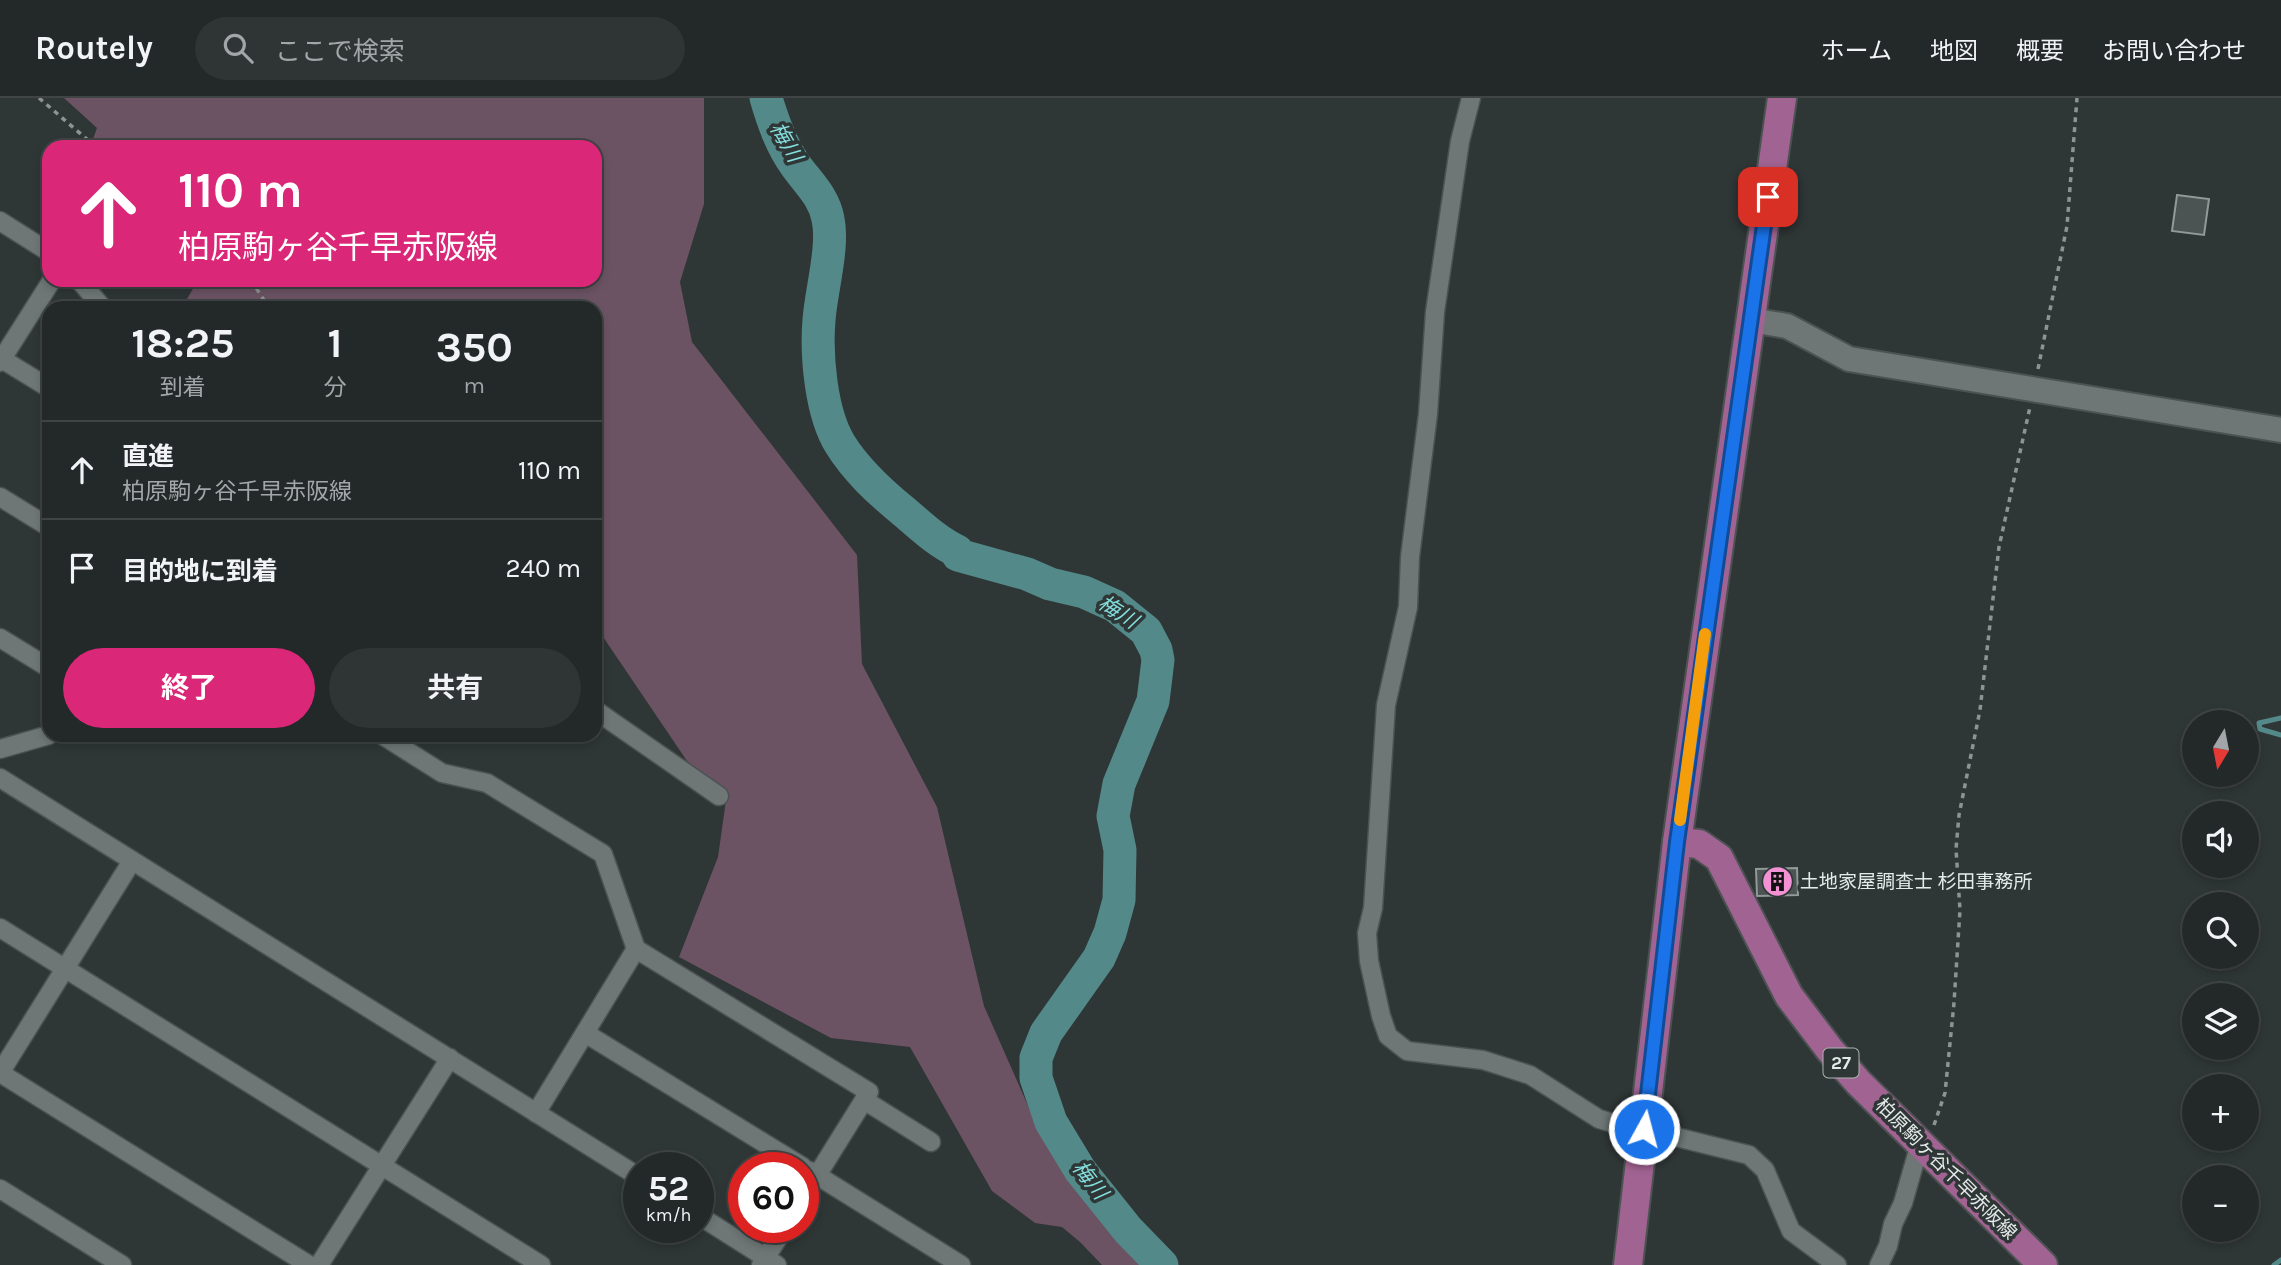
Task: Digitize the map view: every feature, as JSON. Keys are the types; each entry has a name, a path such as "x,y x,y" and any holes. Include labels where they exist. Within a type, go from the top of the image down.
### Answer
{"main road":[{"path":"1628,1265 1677,842 1782,98"},
{"name":"柏原駒ヶ谷千早赤阪線","path":"1677,842 1699,844 1719,858 1789,996 1809,1024 1858,1082 2043,1265"}],"street":[{"path":"1471,98 1460,141 1435,312 1428,414 1410,557 1408,607 1386,705 1378,796 1373,908 1367,933 1369,961 1381,1016 1388,1036 1407,1051 1483,1060 1530,1075 1599,1119 1749,1155 1765,1170 1791,1231 1837,1265"},
{"path":"0,222 42,248"},
{"path":"42,384 1,360 48,287"},
{"path":"85,287 97,301"},
{"path":"1751,320 1787,327 1849,359 2281,430"},
{"path":"0,497 42,523"},
{"path":"0,638 42,664"},
{"path":"602,715 719,796"},
{"path":"0,750 42,737"},
{"path":"393,742 442,773 487,782 604,854 636,949 869,1092 819,1156"},
{"path":"0,778 623,1167"},
{"path":"132,861 0,1073 309,1265"},
{"path":"0,929 541,1265"},
{"path":"536,1113 636,949"},
{"path":"585,1033 779,1152"},
{"path":"319,1265 450,1058"},
{"path":"864,1100 931,1142"},
{"path":"1880,1265 1903,1203 1917,1154 1923,1146"},
{"path":"819,1177 961,1265"},
{"path":"0,1189 122,1265"},
{"path":"714,1226 768,1263 777,1243"}],"path":[{"path":"39,98 88,140"},
{"path":"1923,1146 1930,1137 1945,1093 1960,910 1956,849 1959,815 1980,710 1999,547 2067,226 2077,98"}],"shaded area":[{"path":"64,98 704,98 704,204 680,282 692,342 857,555 862,664 937,807 984,1006 1040,1133 1144,1265 1102,1265 1062,1227 1035,1223 992,1191 910,1047 831,1038 679,957 718,857 727,793 687,761 602,635 602,301 186,301 194,287 602,287 602,140 93,140 97,128"}],"building":[{"path":"2177,195 2209,199 2204,235 2172,231"},
{"name":"土地家屋調査士 杉田事務所","path":"1797,868 1798,895 1757,896 1756,869"}],"waterway":[{"name":"梅川","path":"766,98 786,150 820,197 828,219 828,256 819,320 819,367 828,417 846,454 885,495 935,538 957,551 958,555 1084,592 1115,606 1146,631 1156,650 1158,660 1153,701 1119,784 1113,816 1120,850 1119,900 1110,933 1099,958 1046,1033 1036,1058 1036,1078 1051,1122 1080,1170 1128,1230 1162,1265"},
{"path":"2281,718 2259,723 2260,729 2281,735"},
{"path":"2274,1265 2281,1260"}],"slow traffic":[{"path":"1680,820 1705,634"}],"place":[{"name":"土地家屋調査士 杉田事務所","path":"1777,882"}],"route":[{"path":"1644,1129 1677,842 1768,197"}]}
